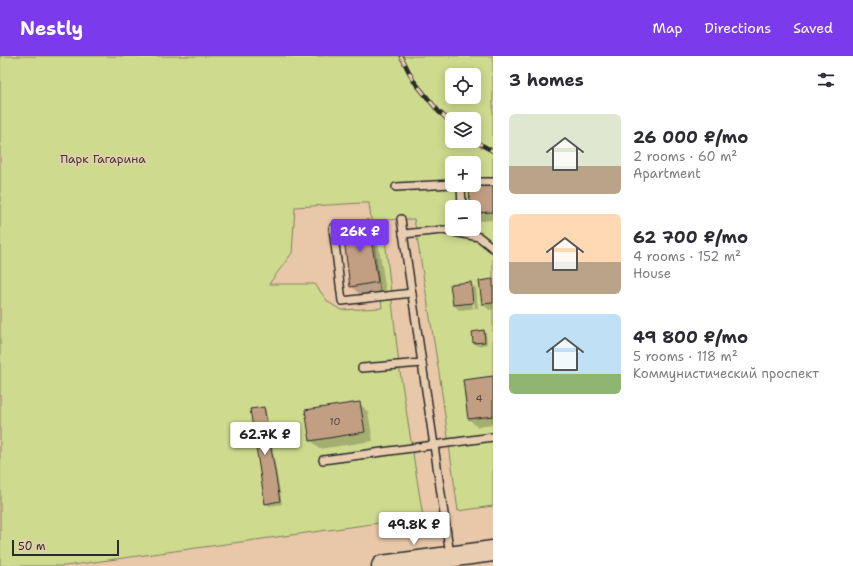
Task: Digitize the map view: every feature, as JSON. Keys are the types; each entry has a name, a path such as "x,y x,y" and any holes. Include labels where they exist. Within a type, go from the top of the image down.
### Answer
{"main road":[{"path":"382,566 493,551"}],"lane":[{"path":"481,182 493,182"},
{"path":"396,187 445,184"},
{"path":"401,219 450,557"},
{"path":"333,228 342,300 412,293"},
{"path":"403,234 443,230 479,237 493,248"},
{"path":"362,368 422,363"},
{"path":"322,460 493,437"}],"green space":[{"name":"Парк Гагарина","path":"0,56 493,56 493,506 458,511 440,379 414,219 383,220 399,365 423,517 65,566 0,566","holes":["369,203 382,308 341,310 328,302 315,284 269,284 292,253 295,207"]}],"building":[{"path":"493,185 493,212 481,213 481,200 470,200 469,192 481,192 481,186"},
{"path":"368,220 378,282 350,287 342,223"},
{"path":"493,279 493,303 482,304 479,281"},
{"path":"471,282 473,303 453,305 450,284"},
{"path":"484,330 485,342 473,343 472,332"},
{"path":"493,376 493,416 468,419 463,380"},
{"path":"360,402 365,432 310,441 305,410"},
{"path":"264,407 280,501 265,504 250,409"}],"railway":[{"path":"401,56 413,80 439,112 445,117"},
{"path":"481,145 493,151"}]}
